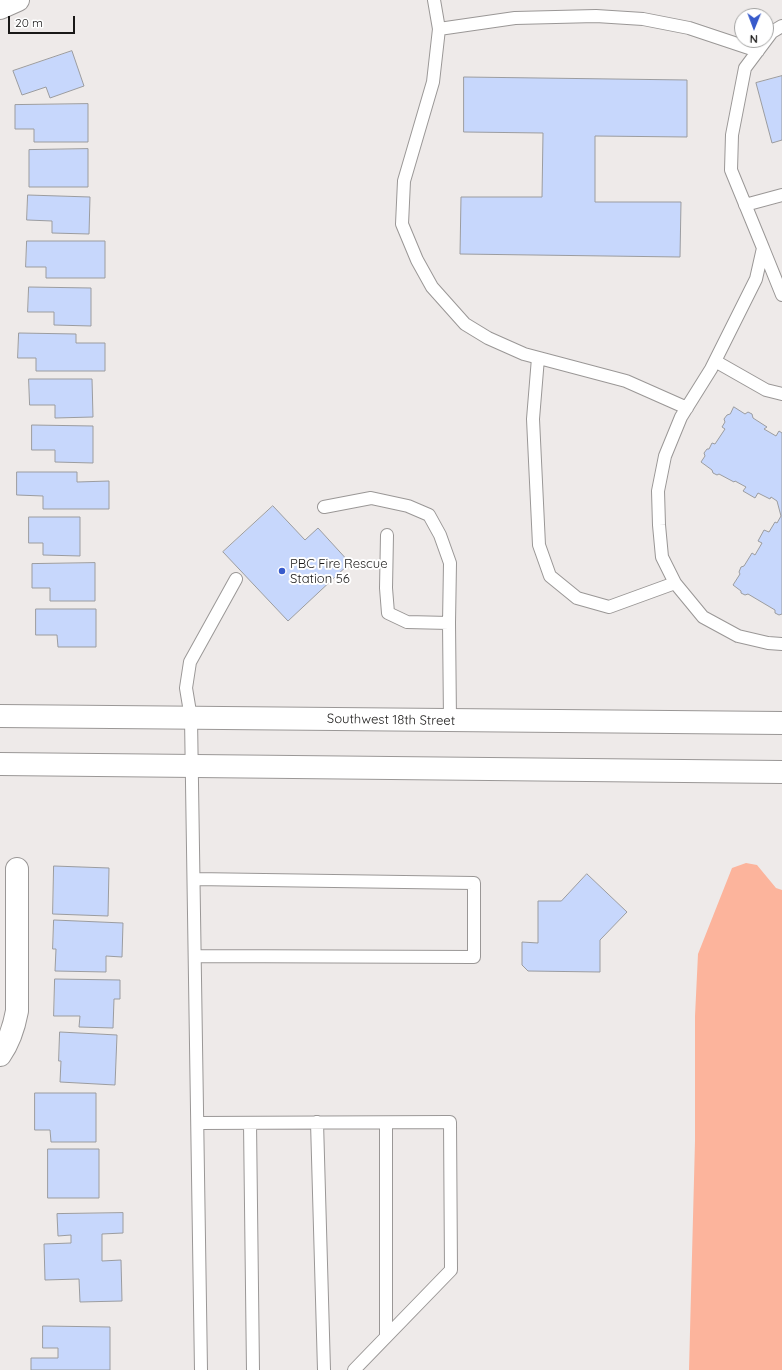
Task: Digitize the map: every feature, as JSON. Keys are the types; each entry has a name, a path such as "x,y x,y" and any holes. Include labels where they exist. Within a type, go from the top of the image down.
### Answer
{"main road":[{"path":"0,8 18,0"},
{"name":"Southwest 18th Street","path":"0,716 782,724"},
{"path":"0,764 782,772"},
{"path":"0,1055 7,1045 14,1026 17,1011 8,969 17,868"}],"lane":[{"path":"434,0 439,29 433,82 404,182 402,224 417,260 432,287 465,324 488,338 524,354 626,381 687,408"},
{"path":"439,29 515,18 596,16 643,19 689,28 758,51"},
{"path":"782,26 772,32 745,68 732,135 731,170 782,295"},
{"path":"745,204 782,195"},
{"path":"763,248 756,279 715,361 681,417 665,456 658,491 659,525 662,557 675,583 703,617 738,636 768,643 782,644"},
{"path":"538,358 532,419 539,545 550,576 577,598 609,607 675,583"},
{"path":"715,361 766,390 782,394"},
{"path":"324,507 371,498 408,506 429,514 440,535 450,563 450,720"},
{"path":"387,535 386,588 388,613 407,622 449,623"},
{"path":"201,1370 192,718 186,688 190,662 236,579"},
{"path":"194,879 474,883 474,957 195,956"},
{"path":"317,1122 324,1370"},
{"path":"198,1123 450,1122 452,1270 354,1370"},
{"path":"250,1123 253,1370"},
{"path":"386,1123 386,1337"}],"shaded area":[{"path":"746,863 757,865 776,888 782,890 782,1370 689,1370 695,1141 695,1016 698,954 732,868"}],"building":[{"path":"72,51 84,86 50,98 46,87 22,95 13,71"},
{"path":"782,76 782,140 772,143 756,83"},
{"path":"464,77 687,80 687,137 595,136 595,202 681,202 680,257 460,254 461,197 542,197 543,133 464,132"},
{"path":"88,104 88,142 34,142 34,129 15,129 15,105"},
{"path":"88,149 88,187 29,187 29,150"},
{"path":"28,195 90,197 89,234 52,233 52,221 27,220"},
{"path":"27,241 105,241 105,278 46,278 46,267 26,267"},
{"path":"29,287 91,288 91,326 54,325 54,312 28,312"},
{"path":"19,333 76,334 76,343 105,343 105,371 36,371 36,358 18,358"},
{"path":"29,379 92,379 93,417 55,418 55,405 30,405"},
{"path":"734,407 745,414 748,412 752,414 753,418 767,427 764,429 776,436 779,431 782,433 782,614 779,615 775,613 775,610 748,594 745,595 741,593 741,591 733,585 740,574 739,572 741,567 744,566 752,553 755,555 762,543 758,541 764,530 769,532 781,516 777,501 771,497 770,499 758,493 755,498 743,491 746,487 719,474 717,475 713,473 712,470 701,462 705,456 704,453 707,449 709,449 712,443 715,444 725,429 722,427 725,422 724,419 730,414"},
{"path":"32,425 93,426 93,463 55,462 55,450 32,450"},
{"path":"17,472 77,472 77,482 109,481 109,509 43,509 43,496 17,495"},
{"path":"273,506 305,540 318,528 350,563 288,621 223,552"},
{"path":"29,517 80,517 80,556 43,555 43,543 29,543"},
{"path":"95,563 95,601 50,601 50,588 32,588 32,564"},
{"path":"36,609 96,609 96,647 58,647 57,635 36,635"},
{"path":"54,866 109,868 108,916 53,914"},
{"path":"587,874 627,912 600,940 600,972 528,971 522,965 522,942 538,943 538,901 561,901"},
{"path":"54,920 123,923 122,957 106,956 106,972 55,971 56,949 53,949"},
{"path":"55,979 120,980 120,999 114,999 113,1028 79,1027 80,1016 54,1016"},
{"path":"60,1032 117,1035 115,1085 60,1082"},
{"path":"35,1093 96,1093 96,1142 51,1142 50,1130 35,1130"},
{"path":"48,1149 99,1149 99,1198 48,1198"},
{"path":"123,1213 123,1233 102,1234 102,1261 121,1260 122,1301 80,1302 79,1279 45,1280 44,1244 71,1243 71,1235 58,1236 57,1214"},
{"path":"43,1326 110,1327 110,1370 31,1370 31,1358 58,1358 58,1348 43,1348"}],"place":[{"name":"PBC Fire Rescue Station 56","path":"282,571"}]}
